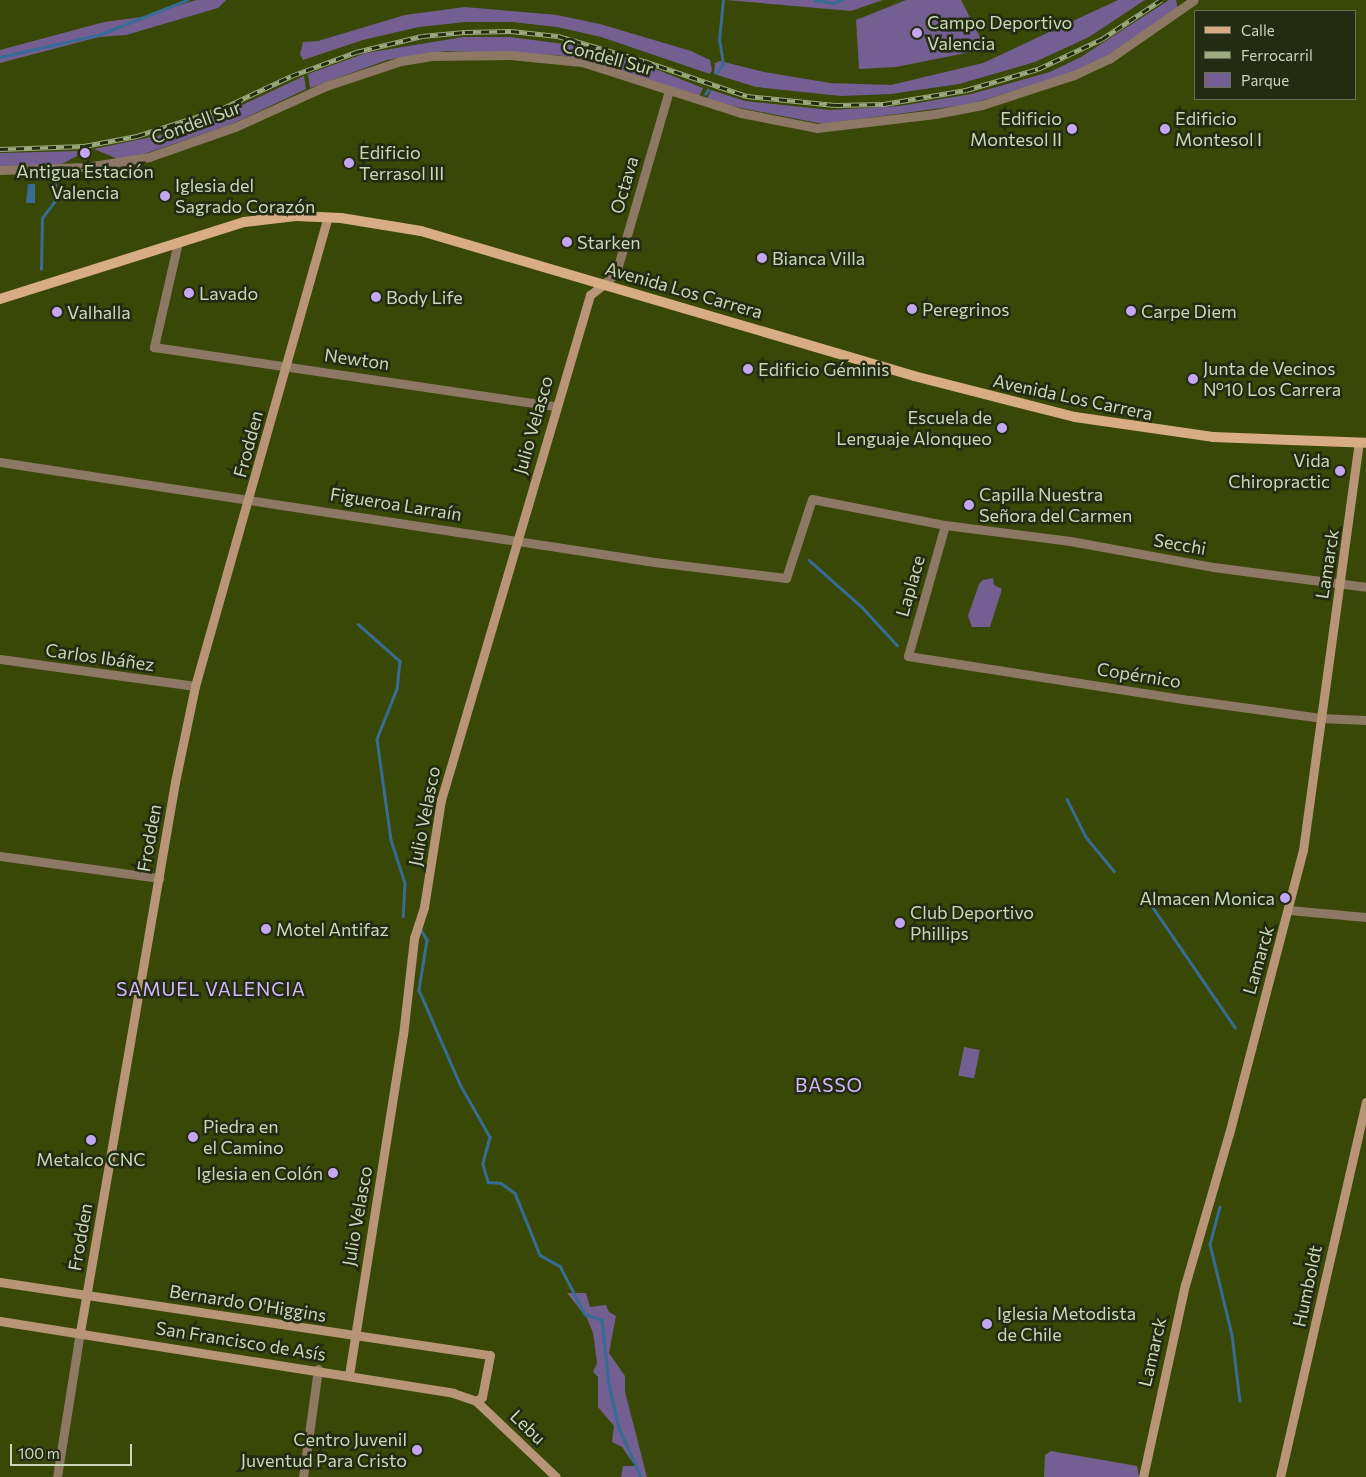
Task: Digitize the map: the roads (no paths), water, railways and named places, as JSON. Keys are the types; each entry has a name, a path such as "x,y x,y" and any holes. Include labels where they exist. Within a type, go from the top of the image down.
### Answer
{"main road":[{"name":"Avenida Los Carrera","path":"0,299 178,242 259,220 328,217 405,227 914,376 1075,417 1212,437 1363,443"},
{"name":"Frodden","path":"80,1332 159,878 195,686 250,498 328,217"},
{"name":"Julio Velasco","path":"349,1375 403,1035 414,938 424,907 441,800 555,406 590,295 604,284"},
{"name":"Lamarck","path":"1143,1477 1185,1285 1289,910 1304,842 1340,584 1363,443"},
{"name":"Humboldt","path":"1280,1477 1366,1102"},
{"name":"Bernardo O'Higgins","path":"0,1282 86,1293 355,1336 490,1355 482,1397 476,1401"},
{"name":"San Francisco de Asís","path":"0,1321 318,1369 453,1393 476,1401"},
{"name":"Lebu","path":"476,1401 556,1477"}],"street":[{"name":"Condell Sur","path":"0,170 86,167 149,157 213,136 333,83 401,61 432,56 557,58 582,62 741,113 817,128 935,114 982,105 1074,75 1109,59 1182,4 1194,0"},
{"name":"Octava","path":"604,284 616,273 668,91"},
{"name":"Newton","path":"178,242 154,347 555,406"},
{"name":"Figueroa Larraín","path":"0,462 250,498 654,562 786,578"},
{"name":"Secchi","path":"786,578 812,499 945,526 1070,541 1213,567 1366,587"},
{"name":"Laplace","path":"908,656 945,526"},
{"name":"Copérnico","path":"908,656 1322,718 1366,720"},
{"name":"Carlos Ibáñez","path":"0,659 195,686"},
{"path":"0,856 159,878"},
{"path":"1289,910 1366,917"},
{"name":"Frodden","path":"57,1477 80,1332"},
{"path":"303,1477 318,1369"}],"water":[{"path":"28,184 35,184 35,203 26,203"}],"waterway":[{"path":"0,57 98,35 187,0"},
{"path":"716,73 723,64 719,40 723,0"},
{"path":"815,0 833,3 841,0"},
{"path":"705,94 708,90"},
{"path":"41,269 42,218 54,202 55,180"},
{"path":"809,560 862,607 897,645"},
{"path":"358,624 400,661 397,689 377,739 391,840 405,883 403,916"},
{"path":"1067,799 1086,837 1114,871"},
{"path":"1152,906 1235,1027"},
{"path":"421,930 427,940 419,990 461,1086 490,1137 483,1164 488,1182 501,1183 515,1193 540,1255 560,1266 585,1314 602,1320 609,1384 619,1428 641,1477"},
{"path":"1220,1207 1210,1244 1232,1335 1240,1401"}],"railway":[{"path":"0,149 84,146 137,136 221,109 291,76 356,52 422,36 465,32 511,31 558,36 644,61 747,96 835,105 884,104 966,90 1038,69 1102,39 1161,0"}],"place":[{"name":"Campo Deportivo Valencia","path":"917,33"},
{"name":"Edificio Montesol II","path":"1072,129"},
{"name":"Edificio Montesol I","path":"1165,129"},
{"name":"Antigua Estación Valencia","path":"85,153"},
{"name":"Edificio Terrasol III","path":"349,163"},
{"name":"Iglesia del Sagrado Corazón","path":"165,196"},
{"name":"Starken","path":"567,242"},
{"name":"Bianca Villa","path":"762,258"},
{"name":"Lavado","path":"189,293"},
{"name":"Body Life","path":"376,297"},
{"name":"Peregrinos","path":"912,309"},
{"name":"Carpe Diem","path":"1131,311"},
{"name":"Valhalla","path":"57,312"},
{"name":"Edificio Géminis","path":"748,369"},
{"name":"Junta de Vecinos Nº10 Los Carrera","path":"1193,379"},
{"name":"Escuela de Lenguaje Alonqueo","path":"1002,428"},
{"name":"Vida Chiropractic","path":"1340,471"},
{"name":"Capilla Nuestra Señora del Carmen","path":"969,505"},
{"name":"Almacen Monica","path":"1285,898"},
{"name":"Club Deportivo Phillips","path":"900,923"},
{"name":"Motel Antifaz","path":"266,929"},
{"name":"Piedra en el Camino","path":"193,1137"},
{"name":"Metalco CNC","path":"91,1140"},
{"name":"Iglesia en Colón","path":"333,1173"},
{"name":"Iglesia Metodista de Chile","path":"987,1324"},
{"name":"Centro Juvenil Juventud Para Cristo","path":"417,1450"}],"district":[{"name":"SAMUEL VALENCIA","path":"211,989"},
{"name":"BASSO","path":"829,1085"}]}
